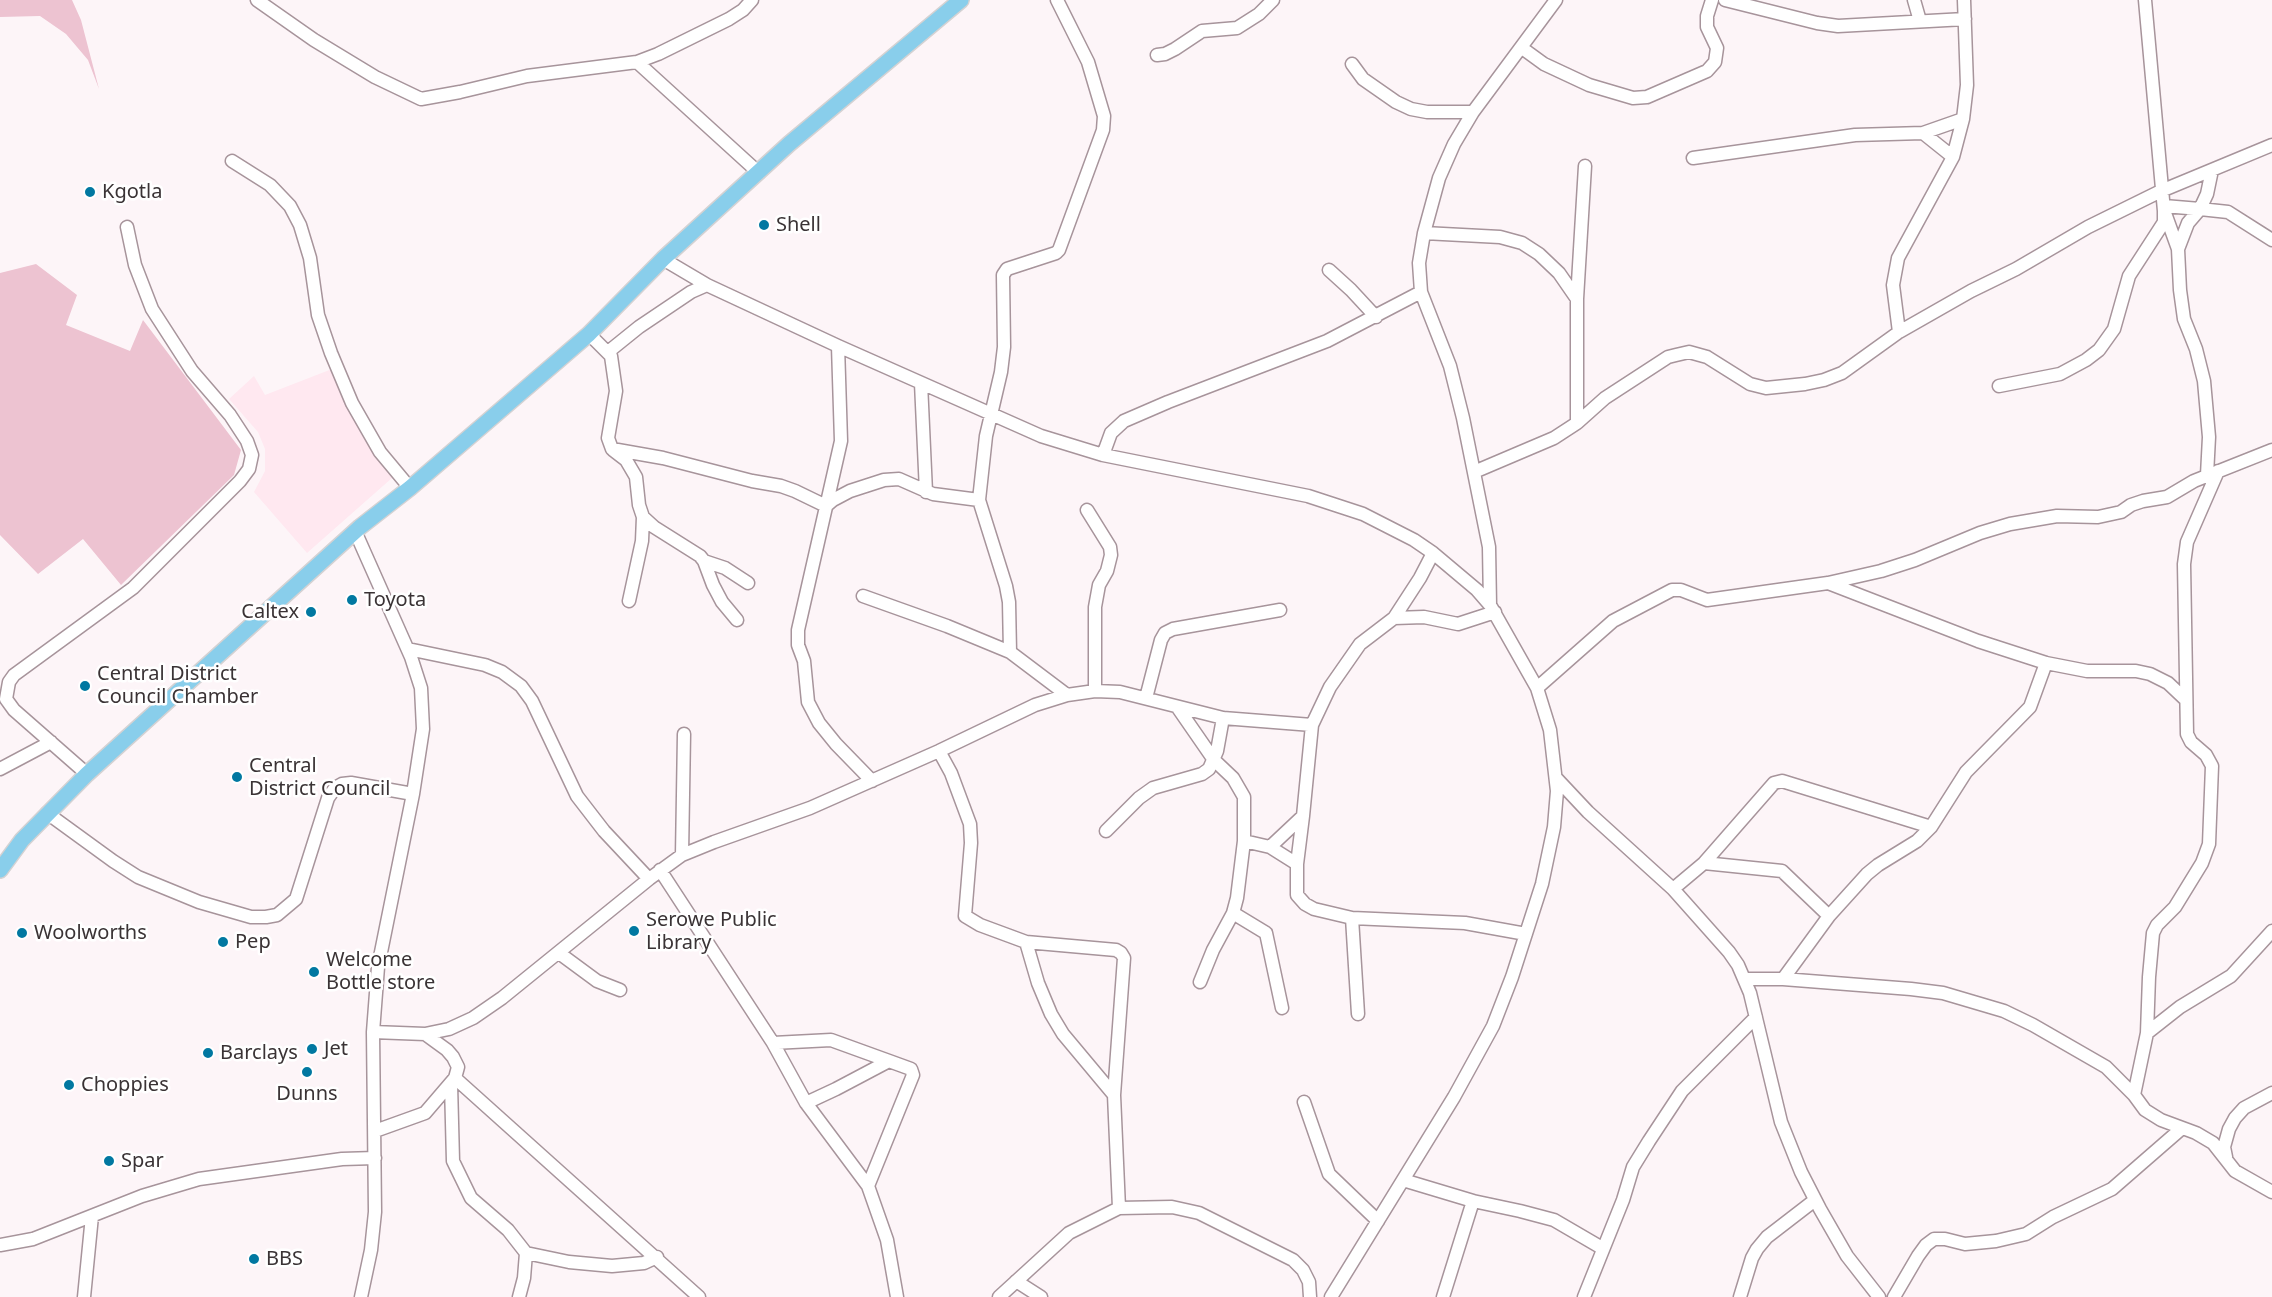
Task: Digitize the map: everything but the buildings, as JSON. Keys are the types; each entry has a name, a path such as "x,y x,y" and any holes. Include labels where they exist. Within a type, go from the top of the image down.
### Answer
{"main road":[{"path":"0,870 22,840 87,774 355,531 410,488 589,334 663,259 789,144 961,0"}],"street":[{"path":"257,0 314,40 375,77 421,99 527,76 637,62 729,19 743,10 752,0"},
{"path":"1010,652 1006,586 980,500 982,462 1004,347 1003,275 1007,269 1059,250 1103,130 1104,116 1095,82 1069,21 1057,0"},
{"path":"1157,55 1175,49 1202,31 1237,28 1259,14 1273,0"},
{"path":"1492,609 1489,547 1474,472 1450,366 1421,292 1419,263 1424,233 1439,178 1454,144 1473,112 1556,0"},
{"path":"1522,48 1544,64 1589,85 1633,98 1647,97 1707,71 1715,62 1717,48 1707,27 1706,19 1712,0"},
{"path":"1725,0 1838,26 1965,19"},
{"path":"1914,0 1920,21"},
{"path":"1899,332 1893,285 1898,258 1953,157 1963,119 1967,85 1964,0"},
{"path":"1999,386 2060,374 2099,350 2114,329 2129,276 2164,222 2145,0"},
{"path":"637,62 686,104 759,173"},
{"path":"1352,64 1363,79 1396,102 1412,109 1427,112 1473,112"},
{"path":"1693,158 1855,135 1923,134 1963,119"},
{"path":"1923,134 1953,157"},
{"path":"1474,472 1554,438 1577,423 1605,398 1668,357 1689,352 1707,357 1757,386 1766,388 1804,384 1842,373 1899,332 2088,227 2161,191 2272,145"},
{"path":"232,161 270,185 290,206 300,225 310,258 318,315 339,373 352,403 380,452 410,488"},
{"path":"1577,423 1577,299 1585,166"},
{"path":"2178,249 2188,222 2200,209 2207,194 2212,170"},
{"path":"2164,208 2228,212 2272,240"},
{"path":"2134,1095 2147,1033 2153,933 2157,925 2175,907 2202,863 2208,844 2212,766 2206,755 2191,742 2187,734 2184,594 2187,542 2213,473 2204,381 2182,308 2178,249 2164,208"},
{"path":"87,774 14,710 6,699 9,682 14,675 133,588 240,481 249,469 252,455 247,441 230,415 192,371 152,309 135,265 127,227"},
{"path":"1424,233 1500,237 1522,243 1539,254 1559,273 1577,299"},
{"path":"663,259 707,285 1041,436 1103,455 1308,496 1363,514 1414,540 1433,553 1477,590 1492,609 1537,688 1550,730 1557,779 1549,855 1526,934 1493,1026 1454,1097 1331,1297"},
{"path":"1329,270 1376,317"},
{"path":"608,352 639,327 691,292 707,285"},
{"path":"1103,455 1111,434 1124,421 1327,341 1421,292"},
{"path":"589,334 611,357 616,391 608,438 612,449 626,460 636,477 639,505 643,517 642,541 629,602"},
{"path":"838,346 842,441 798,630 798,645 804,661 807,696 819,723 872,781"},
{"path":"921,382 926,492"},
{"path":"612,449 663,458 752,481 781,486 795,490 826,506"},
{"path":"1537,688 1612,621 1664,592 1681,590 1707,600 1828,583 1896,567 1980,533 2010,524 2057,516 2109,515 2144,501 2167,497 2213,473 2272,450"},
{"path":"826,506 838,497 884,480 899,479 926,492 944,497 980,500"},
{"path":"1087,510 1110,547 1111,555 1107,571 1099,585 1095,607 1095,691"},
{"path":"643,517 654,527 700,556 717,593 737,620"},
{"path":"355,531 408,649 421,688 423,707 423,729 413,794 378,966 373,1032 375,1212 361,1297"},
{"path":"1433,553 1394,618 1360,644 1342,667 1312,725 1296,890 1300,899 1314,909 1352,918 1465,923 1526,934"},
{"path":"704,561 725,568 748,583"},
{"path":"1828,583 1978,641 2046,663 2087,671 2143,672 2168,683 2186,700"},
{"path":"863,596 947,626 1010,652 1066,695"},
{"path":"1394,618 1424,617 1458,624 1492,609"},
{"path":"1146,698 1161,640 1165,633 1173,629 1280,610"},
{"path":"408,649 494,668 521,686 532,701 577,796 604,831 649,879"},
{"path":"1783,979 1829,916 1872,869 1917,841 1931,827 1966,772 2030,707 2046,663"},
{"path":"373,1032 425,1034 449,1029 473,1018 682,855 810,808 939,751 1035,705 1066,695 1095,691 1120,692 1223,718 1312,725"},
{"path":"1178,708 1214,760 1233,777 1244,797 1244,841 1239,889 1233,913 1213,950 1200,982"},
{"path":"1106,831 1145,792 1202,774 1209,769 1214,760 1223,718"},
{"path":"682,855 684,734"},
{"path":"0,769 51,742"},
{"path":"939,751 951,773 970,824 971,843 965,916 980,926 1026,942 1116,950 1124,958 1114,1095 1119,1208"},
{"path":"1557,779 1588,812 1673,890 1729,952 1745,979 1782,1122 1815,1200 1847,1256 1879,1297"},
{"path":"1673,890 1704,863 1769,787 1782,781 1931,827"},
{"path":"47,813 113,861 146,881 199,902 251,917 277,915 296,899 328,798 335,788 351,783 413,794"},
{"path":"1270,847 1303,816"},
{"path":"1244,841 1270,847 1297,864"},
{"path":"1704,863 1782,871 1829,916"},
{"path":"660,870 773,1043 806,1103 868,1186 887,1240 897,1297"},
{"path":"1233,913 1266,933 1282,1008"},
{"path":"1352,918 1358,1014"},
{"path":"2147,1033 2189,1001 2231,976 2272,931"},
{"path":"1026,942 1051,1014 1063,1034 1114,1095"},
{"path":"560,952 597,981 620,990"},
{"path":"1745,979 1783,979 1911,988 1943,993 2004,1011 2079,1050 2106,1068 2134,1095 2145,1110 2213,1143 2235,1172 2272,1192"},
{"path":"1584,1297 1623,1200 1633,1167 1675,1099 1756,1017"},
{"path":"425,1034 447,1050 458,1066 453,1081 452,1154 467,1191 508,1230 526,1253 569,1262 612,1266 644,1263 657,1257"},
{"path":"773,1043 831,1040 911,1069 913,1075 868,1186"},
{"path":"806,1103 889,1061"},
{"path":"375,1131 425,1113 453,1081"},
{"path":"453,1081 657,1257 699,1297"},
{"path":"2226,1162 2224,1147 2235,1118 2244,1108 2272,1093"},
{"path":"1304,1102 1329,1174 1378,1221"},
{"path":"1894,1297 1918,1256 1934,1239 1965,1244 1996,1241 2026,1234 2053,1217 2112,1189 2181,1129"},
{"path":"0,1245 33,1239 142,1196 199,1179 342,1159 375,1158"},
{"path":"1404,1180 1473,1202 1520,1210 1554,1220 1602,1248"},
{"path":"1740,1297 1752,1258 1767,1237 1815,1200"},
{"path":"1443,1297 1473,1202"},
{"path":"999,1297 1069,1233 1119,1208 1172,1207 1199,1213 1293,1260 1303,1270 1309,1282 1310,1297"},
{"path":"84,1297 92,1216"},
{"path":"519,1297 524,1278 526,1253"},
{"path":"1016,1281 1041,1297"}],"shaded area":[{"path":"0,0 72,0 81,20 99,89 88,60 66,34 40,16 0,17"},
{"path":"36,264 77,295 66,325 130,351 143,320 241,450 234,475 121,585 83,539 38,574 0,535 0,273"},
{"path":"332,369 392,478 307,553 254,492 265,471 265,449 258,432 229,399 254,376 265,395"}],"place":[{"name":"Kgotla","path":"90,192"},
{"name":"Shell","path":"764,225"},
{"name":"Toyota","path":"352,600"},
{"name":"Caltex","path":"311,612"},
{"name":"Central District Council Chamber","path":"85,686"},
{"name":"Central District Council","path":"237,777"},
{"name":"Serowe Public Library","path":"634,931"},
{"name":"Woolworths","path":"22,933"},
{"name":"Pep","path":"223,942"},
{"name":"Welcome Bottle store","path":"314,972"},
{"name":"Jet","path":"312,1049"},
{"name":"Barclays","path":"208,1053"},
{"name":"Dunns","path":"307,1072"},
{"name":"Choppies","path":"69,1085"},
{"name":"Spar","path":"109,1161"},
{"name":"BBS","path":"254,1259"}]}
